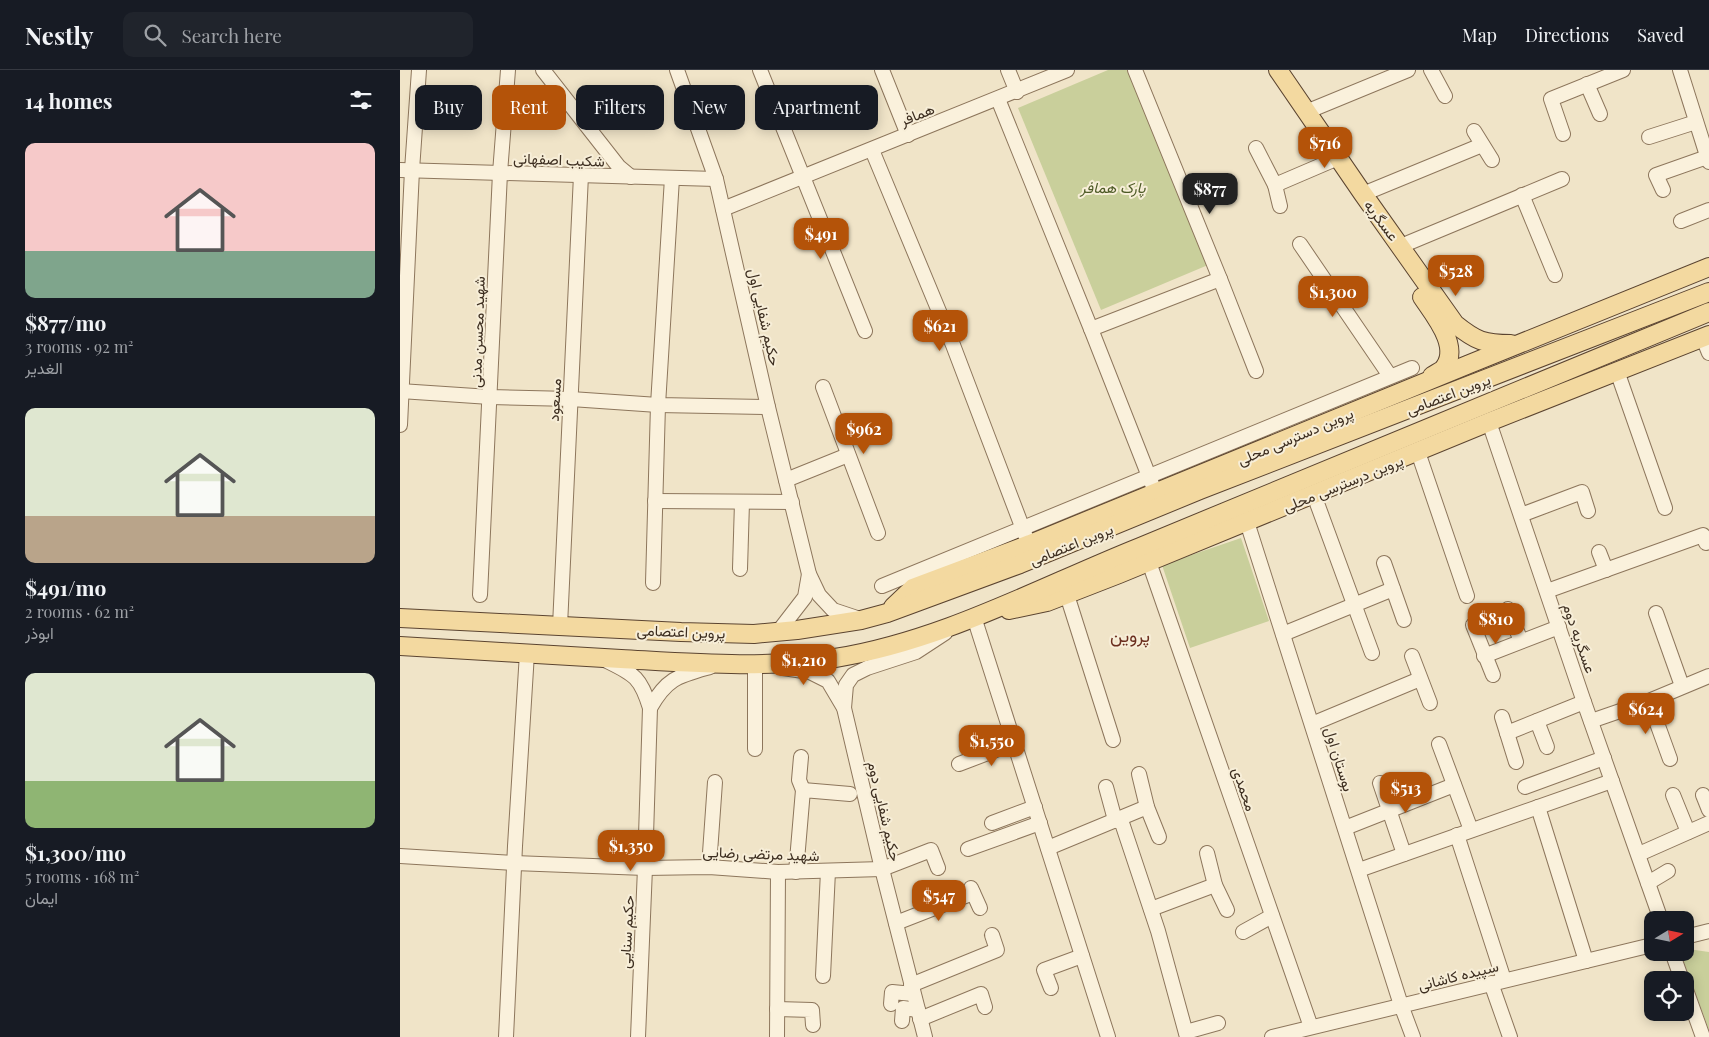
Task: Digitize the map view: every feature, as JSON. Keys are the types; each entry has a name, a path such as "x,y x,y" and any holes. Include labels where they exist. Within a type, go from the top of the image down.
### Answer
{"main road":[{"name":"عسگریه","path":"1279,70 1362,194 1451,317 1467,333 1481,342 1516,344"},
{"name":"عسگریه","path":"1401,246 1404,264 1448,340"},
{"name":"پروین دسترسی محلی","path":"887,613 913,588 1030,544 1154,494 1516,344 1709,267"},
{"path":"1661,311 1709,283"},
{"name":"پروین اعتصامی","path":"400,618 754,634 797,630 861,620 887,613 1020,564 1209,487 1709,292"},
{"path":"1675,326 1709,312"},
{"path":"1675,326 1709,317"},
{"name":"پروین اعتصامی","path":"400,646 760,665 836,657 916,638 967,620 1100,563 1675,326"},
{"path":"1448,340 1453,347 1459,350 1465,349 1470,345 1467,333"},
{"path":"1416,386 1442,370 1449,359 1448,340"},
{"name":"پروین درسترسی محلی","path":"967,620 1047,602 1067,595 1489,422 1617,372 1707,342"}],"street":[{"path":"400,425 406,170 419,70"},
{"name":"شهید محسن مدنی","path":"480,595 500,173 508,70"},
{"path":"543,70 619,167 631,177"},
{"name":"حکیم شفایی اول","path":"677,70 716,179 768,407 809,574"},
{"path":"760,70 865,332"},
{"path":"882,70 908,135"},
{"path":"1008,70 1017,92"},
{"name":"همافر","path":"723,210 1017,92 1067,70"},
{"path":"1135,70 1256,371"},
{"path":"1306,112 1408,70"},
{"path":"1431,70 1445,96"},
{"path":"1563,134 1551,99 1623,70"},
{"path":"1663,190 1656,174 1708,159 1680,70"},
{"path":"1587,84 1600,114"},
{"path":"998,99 1150,476 1154,494"},
{"path":"1650,137 1696,122"},
{"path":"1474,131 1492,160"},
{"path":"1362,194 1482,145"},
{"path":"1256,148 1275,186 1280,206"},
{"path":"872,150 953,345 1030,544"},
{"path":"1275,186 1338,158"},
{"name":"شکیب اصفهانی","path":"406,170 716,179"},
{"name":"مسعود","path":"560,626 581,176"},
{"path":"653,583 658,405 672,178"},
{"path":"1401,246 1562,179"},
{"path":"1522,195 1555,275"},
{"path":"1681,221 1709,210"},
{"path":"1300,244 1390,376"},
{"path":"1091,329 1220,278"},
{"path":"882,586 1412,368"},
{"path":"1617,372 1665,508"},
{"path":"823,387 878,533"},
{"path":"401,391 658,405 768,407"},
{"name":"عسگریه دوم","path":"1489,422 1584,702 1658,911"},
{"path":"1418,452 1467,596"},
{"path":"786,480 848,454"},
{"path":"1521,515 1582,492 1588,511"},
{"path":"1314,495 1372,653"},
{"path":"655,501 792,502"},
{"path":"740,569 742,502"},
{"name":"بوستان اول","path":"1247,522 1401,1005 1413,1037"},
{"path":"1547,591 1703,535 1706,543"},
{"path":"1599,552 1606,570"},
{"name":"محمدی","path":"1149,562 1311,1027"},
{"path":"1384,563 1404,620"},
{"path":"809,574 819,595 833,610 861,620"},
{"path":"778,632 805,597 809,574"},
{"path":"1283,634 1393,589"},
{"path":"1067,595 1113,740"},
{"path":"1508,609 1520,641"},
{"path":"1656,613 1682,686"},
{"path":"844,708 846,685 853,674 916,652 967,620 1014,743 1108,1037"},
{"path":"1473,625 1493,675"},
{"path":"1484,656 1559,627"},
{"path":"506,1037 526,654"},
{"path":"1412,656 1430,703"},
{"path":"600,658 637,678 644,690 650,708"},
{"path":"650,708 659,692 672,680 692,672 722,664"},
{"path":"755,749 760,665 810,672 821,677 832,685 844,708"},
{"path":"1591,721 1649,701 1709,676"},
{"path":"1312,724 1420,679"},
{"path":"1649,701 1670,758"},
{"path":"1506,733 1584,702"},
{"name":"حکیم سنایی","path":"638,1037 650,708"},
{"name":"حکیم شفایی دوم","path":"844,708 882,869 925,1037"},
{"path":"1502,718 1516,762"},
{"path":"1537,721 1548,747"},
{"path":"959,764 1014,743"},
{"path":"1439,744 1471,830"},
{"path":"777,1037 777,1009 787,872 803,790 799,780 801,757"},
{"path":"1525,788 1604,758"},
{"path":"1139,774 1147,808 1159,837"},
{"path":"1359,870 1612,781"},
{"path":"709,867 715,782"},
{"path":"1380,782 1404,854"},
{"path":"1345,828 1454,785"},
{"path":"1106,787 1115,820"},
{"path":"803,790 850,794"},
{"path":"1673,795 1688,832"},
{"path":"1703,795 1709,810"},
{"path":"1538,807 1586,961"},
{"path":"992,823 1035,808"},
{"path":"1048,848 1147,808"},
{"path":"1115,820 1122,823 1151,909 1186,1034 1218,1023"},
{"path":"968,849 1040,823"},
{"path":"1639,854 1709,823"},
{"path":"1457,835 1510,1037"},
{"name":"شهید مرتضی رضایی","path":"400,856 514,863 645,868 709,867 787,872 882,869 931,850 938,868"},
{"path":"1207,853 1215,884 1227,910"},
{"path":"822,976 828,871"},
{"path":"1648,883 1668,871"},
{"path":"1151,909 1215,884"},
{"path":"896,923 972,890 980,908"},
{"path":"1243,932 1272,916"},
{"path":"1694,935 1709,932"},
{"path":"891,1004 892,992 912,989 997,950 992,936"},
{"name":"سپیده کاشانی","path":"1274,1037 1644,947"},
{"path":"1051,988 1044,970 1082,956"},
{"path":"902,1021 903,1008 919,1014 981,994 984,1007"},
{"path":"777,1009 812,1010 813,1025"},
{"path":"1694,1012 1703,1037"}],"green space":[{"name":"پارک همافر","path":"1108,70 1127,70 1208,265 1101,310 1018,108"},
{"path":"1241,538 1269,621 1190,648 1162,565"},
{"path":"1694,950 1709,952 1709,1030 1694,990 1694,971 1687,971 1683,961 1694,961"}],"district":[{"name":"پروین","path":"1130,635"}]}
